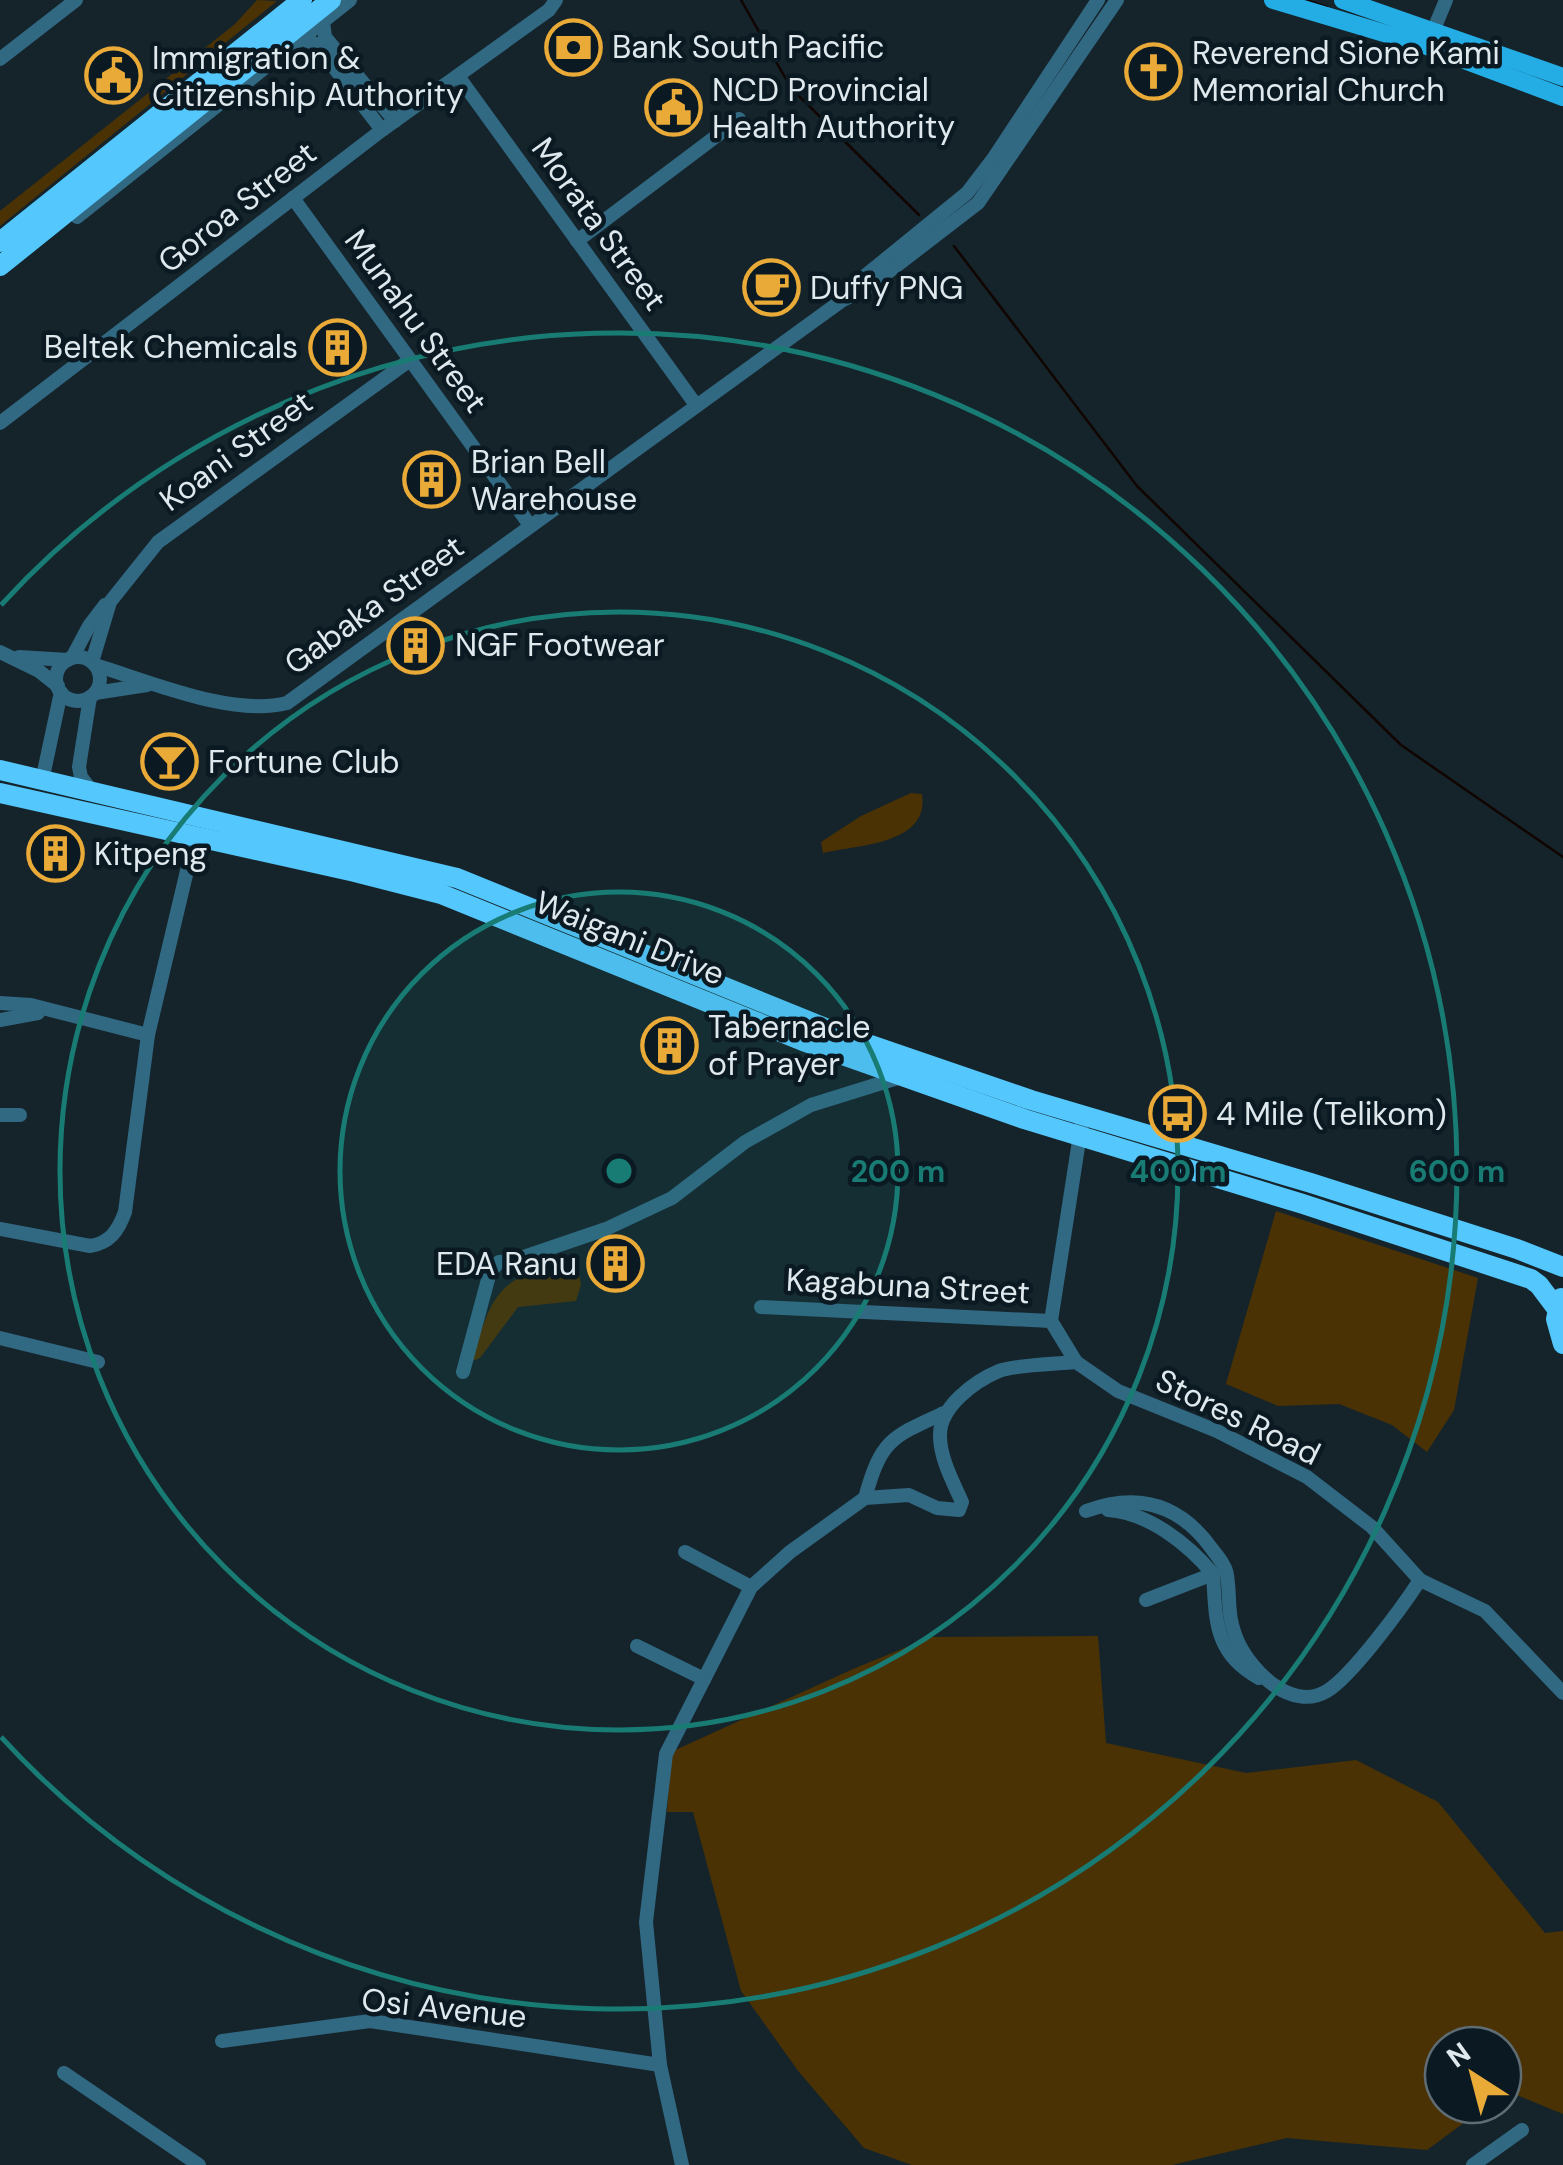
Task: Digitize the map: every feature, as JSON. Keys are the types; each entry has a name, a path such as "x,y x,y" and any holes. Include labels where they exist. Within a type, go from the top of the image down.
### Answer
{"highway":[{"path":"0,242 292,18 330,0"},
{"path":"0,266 292,18"},
{"name":"Waigani Drive","path":"0,770 457,878 850,1038 1082,1116 1517,1248 1563,1267"},
{"path":"42,781 43,796 119,815 128,823"},
{"name":"Waigani Drive","path":"0,793 355,872 470,905 804,1041 1078,1138 1303,1204 1513,1273 1539,1285 1560,1303"},
{"path":"264,830 279,842 356,860 355,872"},
{"path":"384,860 380,872 457,894 470,905"},
{"path":"762,1001 772,1013 867,1049 867,1063"},
{"path":"1560,1303 1556,1320 1563,1344"}],"main road":[{"path":"1272,0 1430,38 1563,76"},
{"path":"1343,0 1563,96"}],"street":[{"path":"0,59 76,0"},
{"path":"0,278 292,18 323,22 350,0"},
{"name":"Goroa Street","path":"0,423 382,130 549,10 556,0"},
{"name":"Gabaka Street","path":"844,300 855,284 967,193 1098,0"},
{"name":"Gabaka Street","path":"94,663 158,684 253,707 288,703 696,405 844,300 861,293 978,203 1117,0"},
{"path":"1430,38 1446,0"},
{"path":"292,18 382,130"},
{"path":"323,22 325,36 395,121"},
{"name":"Morata Street","path":"458,76 696,405"},
{"path":"577,242 739,119"},
{"name":"Munahu Street","path":"292,198 530,524"},
{"name":"Koani Street","path":"70,659 89,626 158,542 410,360"},
{"name":"Koani Street","path":"94,663 110,602"},
{"path":"6,654 94,663 100,679 93,695 79,766 81,778 94,793"},
{"path":"6,654 78,701 93,695"},
{"path":"42,781 59,689 58,671 70,659"},
{"name":"Gabaka Street","path":"93,695 158,684"},
{"path":"0,1229 90,1246 112,1237 124,1212 148,1035 195,837"},
{"path":"0,1003 30,1005 148,1035"},
{"path":"0,1020 50,1012"},
{"path":"463,1372 490,1272 499,1262 606,1229 672,1198 777,1122 811,1105 904,1076"},
{"path":"0,1115 20,1115"},
{"path":"1051,1321 1082,1116"},
{"name":"Kagabuna Street","path":"761,1307 1051,1321"},
{"name":"Stores Road","path":"1051,1321 1076,1362 1118,1391 1217,1432 1307,1476 1372,1527 1420,1580 1486,1612 1563,1693"},
{"path":"0,1338 98,1362"},
{"path":"865,1498 874,1463 888,1442 944,1413 1001,1370 1076,1362"},
{"path":"682,2165 660,2065 646,1922 666,1754 751,1587 790,1552 865,1498 909,1495 937,1508 959,1510 962,1502 945,1462 940,1436 944,1413"},
{"path":"1268,1684 1248,1660 1233,1628 1228,1613 1227,1571 1188,1521 1161,1506 1106,1504 1089,1510 1122,1511 1193,1550 1213,1574 1213,1618 1222,1640 1242,1669 1268,1684 1296,1694 1316,1696 1331,1689 1398,1612 1420,1580"},
{"path":"685,1552 751,1587"},
{"path":"1146,1600 1213,1574"},
{"path":"637,1646 704,1679"},
{"name":"Osi Avenue","path":"222,2040 370,2020 660,2065"},
{"path":"64,2073 199,2165"},
{"path":"1473,2165 1522,2130"}],"shaded area":[{"path":"257,0 277,1 0,226 0,211 235,24"},
{"path":"911,793 922,794 921,811 915,824 903,833 888,840 823,853 821,842 861,816"},
{"path":"1276,1211 1478,1278 1454,1410 1427,1452 1392,1425 1339,1404 1278,1406 1226,1384"},
{"path":"576,1257 581,1285 576,1301 518,1307 480,1358 472,1361 487,1316 504,1289 531,1272"},
{"path":"1098,1636 1106,1743 1246,1773 1356,1760 1438,1802 1545,1933 1563,1931 1563,2114 1523,2098 1523,2025 1423,2025 1423,2125 1461,2125 1427,2150 1287,2138 1172,2165 912,2165 864,2148 799,2072 741,1991 693,1812 667,1812 671,1752 931,1637"}],"waterway":[{"path":"741,0 791,88 919,215"},
{"path":"1306,0 1327,7"},
{"path":"954,246 1137,486 1401,745 1563,857"}],"place":[{"name":"Bank South Pacific","path":"573,47"},
{"name":"Reverend Sione Kami Memorial Church","path":"1153,71"},
{"name":"Immigration & Citizenship Authority","path":"113,76"},
{"name":"NCD Provincial Health Authority","path":"673,108"},
{"name":"Duffy PNG","path":"771,288"},
{"name":"Beltek Chemicals","path":"337,347"},
{"name":"Brian Bell Warehouse","path":"432,480"},
{"name":"NGF Footwear","path":"416,645"},
{"name":"Fortune Club","path":"169,762"},
{"name":"Kitpeng","path":"55,854"},
{"name":"Tabernacle of Prayer","path":"669,1045"},
{"name":"4 Mile (Telikom)","path":"1177,1114"},
{"name":"EDA Ranu","path":"616,1264"}]}
